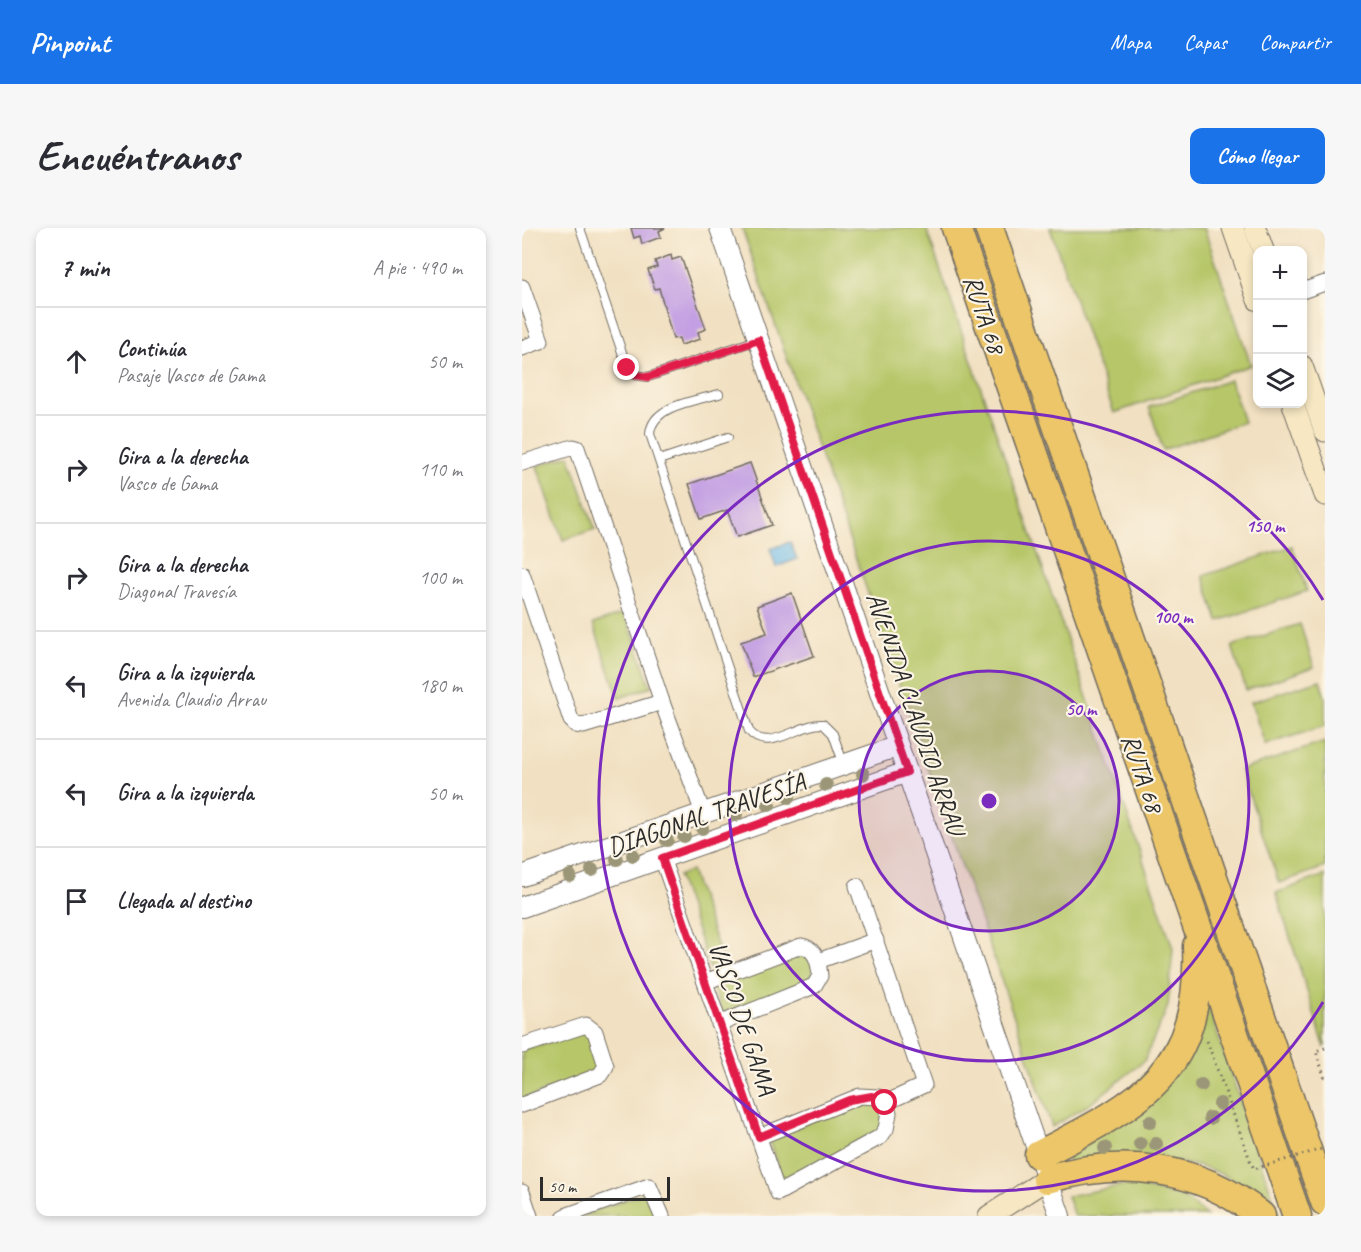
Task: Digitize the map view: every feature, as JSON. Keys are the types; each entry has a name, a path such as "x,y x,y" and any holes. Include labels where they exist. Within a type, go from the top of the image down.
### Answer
{"highway":[{"name":"RUTA 68","path":"956,228 1297,1216"},
{"name":"RUTA 68","path":"989,228 1325,1202"},
{"path":"1043,1167 1147,1092 1171,1064 1184,1041 1196,980 1196,926"},
{"path":"1043,1167 1070,1173 1109,1167 1158,1169 1190,1176 1221,1189 1261,1216"}],"main road":[{"path":"1233,228 1253,288"},
{"path":"1255,228 1262,246"},
{"path":"1307,380 1325,431"},
{"path":"1294,408 1325,495"},
{"path":"989,1216 1043,1167"}],"street":[{"name":"AVENIDA CLAUDIO ARRAU","path":"720,228 1060,1216"},
{"path":"1307,289 1325,283"},
{"path":"522,286 541,341 522,348"},
{"name":"DIAGONAL TRAVESÍA","path":"522,463 573,447 577,448 662,702 703,813"},
{"path":"522,574 576,726 583,726 662,702"},
{"name":"DIAGONAL TRAVESÍA","path":"522,876 898,746"},
{"name":"DIAGONAL TRAVESÍA","path":"522,907 907,772"},
{"name":"VASCO DE GAMA","path":"662,858 778,1193 880,1137 889,1121 885,1103"},
{"path":"759,1137 849,1100 872,1096 885,1103 924,1085 857,886"},
{"path":"818,961 876,940"},
{"path":"705,982 801,946 811,950 818,961 820,976 814,986 719,1024"},
{"path":"522,1046 586,1025 595,1032 606,1066 600,1075 522,1105"},
{"path":"565,1216 649,1186 662,1216"},
{"path":"522,1192 530,1216"}],"lane":[{"path":"580,228 627,368 635,375 648,377 759,340"},
{"path":"719,394 661,412 656,417 650,434 749,731 756,738 768,740 823,724 833,734 844,765"},
{"path":"658,460 728,437"}],"path":[{"path":"1208,1041 1254,1169 1325,1148"},
{"path":"1325,1048 1316,1051 1325,1078"}],"green space":[{"path":"742,228 926,228 1173,948 1168,1006 1144,1061 1090,1104 1052,1127"},
{"path":"1050,228 1204,228 1251,365 1114,413"},
{"path":"1230,380 1244,422 1163,450 1149,407"},
{"path":"569,455 595,529 563,540 537,466"},
{"path":"1292,546 1307,591 1218,621 1203,576"},
{"path":"625,613 651,687 619,698 593,624"},
{"path":"1300,624 1314,667 1246,690 1232,646"},
{"path":"1320,680 1325,697 1325,726 1265,745 1251,702"},
{"path":"1325,742 1325,867 1279,883 1241,770"},
{"path":"691,871 724,964 710,969 678,876"},
{"path":"1325,875 1325,1048 1276,893"},
{"path":"800,953 812,964 813,972 810,981 722,1013 712,985"},
{"path":"1206,1000 1279,1216 1235,1182 1201,1167 1165,1161 1072,1166 1067,1158 1087,1144"},
{"path":"592,1031 603,1064 599,1072 522,1100 522,1049"},
{"path":"862,1101 882,1107 883,1128 784,1185 768,1138"},
{"path":"1129,1184 1185,1198 1207,1216 1074,1216 1067,1196"},
{"path":"647,1192 656,1216 579,1216"}],"water":[{"path":"790,542 797,559 776,567 770,549"}],"building":[{"path":"631,228 665,228 659,231 661,237 642,244 640,236 634,238"},
{"path":"671,255 672,260 681,257 706,329 698,332 700,339 681,345 679,338 673,339 659,288 655,289 648,270 657,267 655,261"},
{"path":"750,463 772,525 737,537 727,510 701,519 689,484"},
{"path":"792,593 814,656 753,677 741,642 767,633 757,606"}],"route":[{"path":"627,368 635,375 648,377 759,340 907,772 662,858 759,1137 860,1096 878,1097 885,1103"}]}
